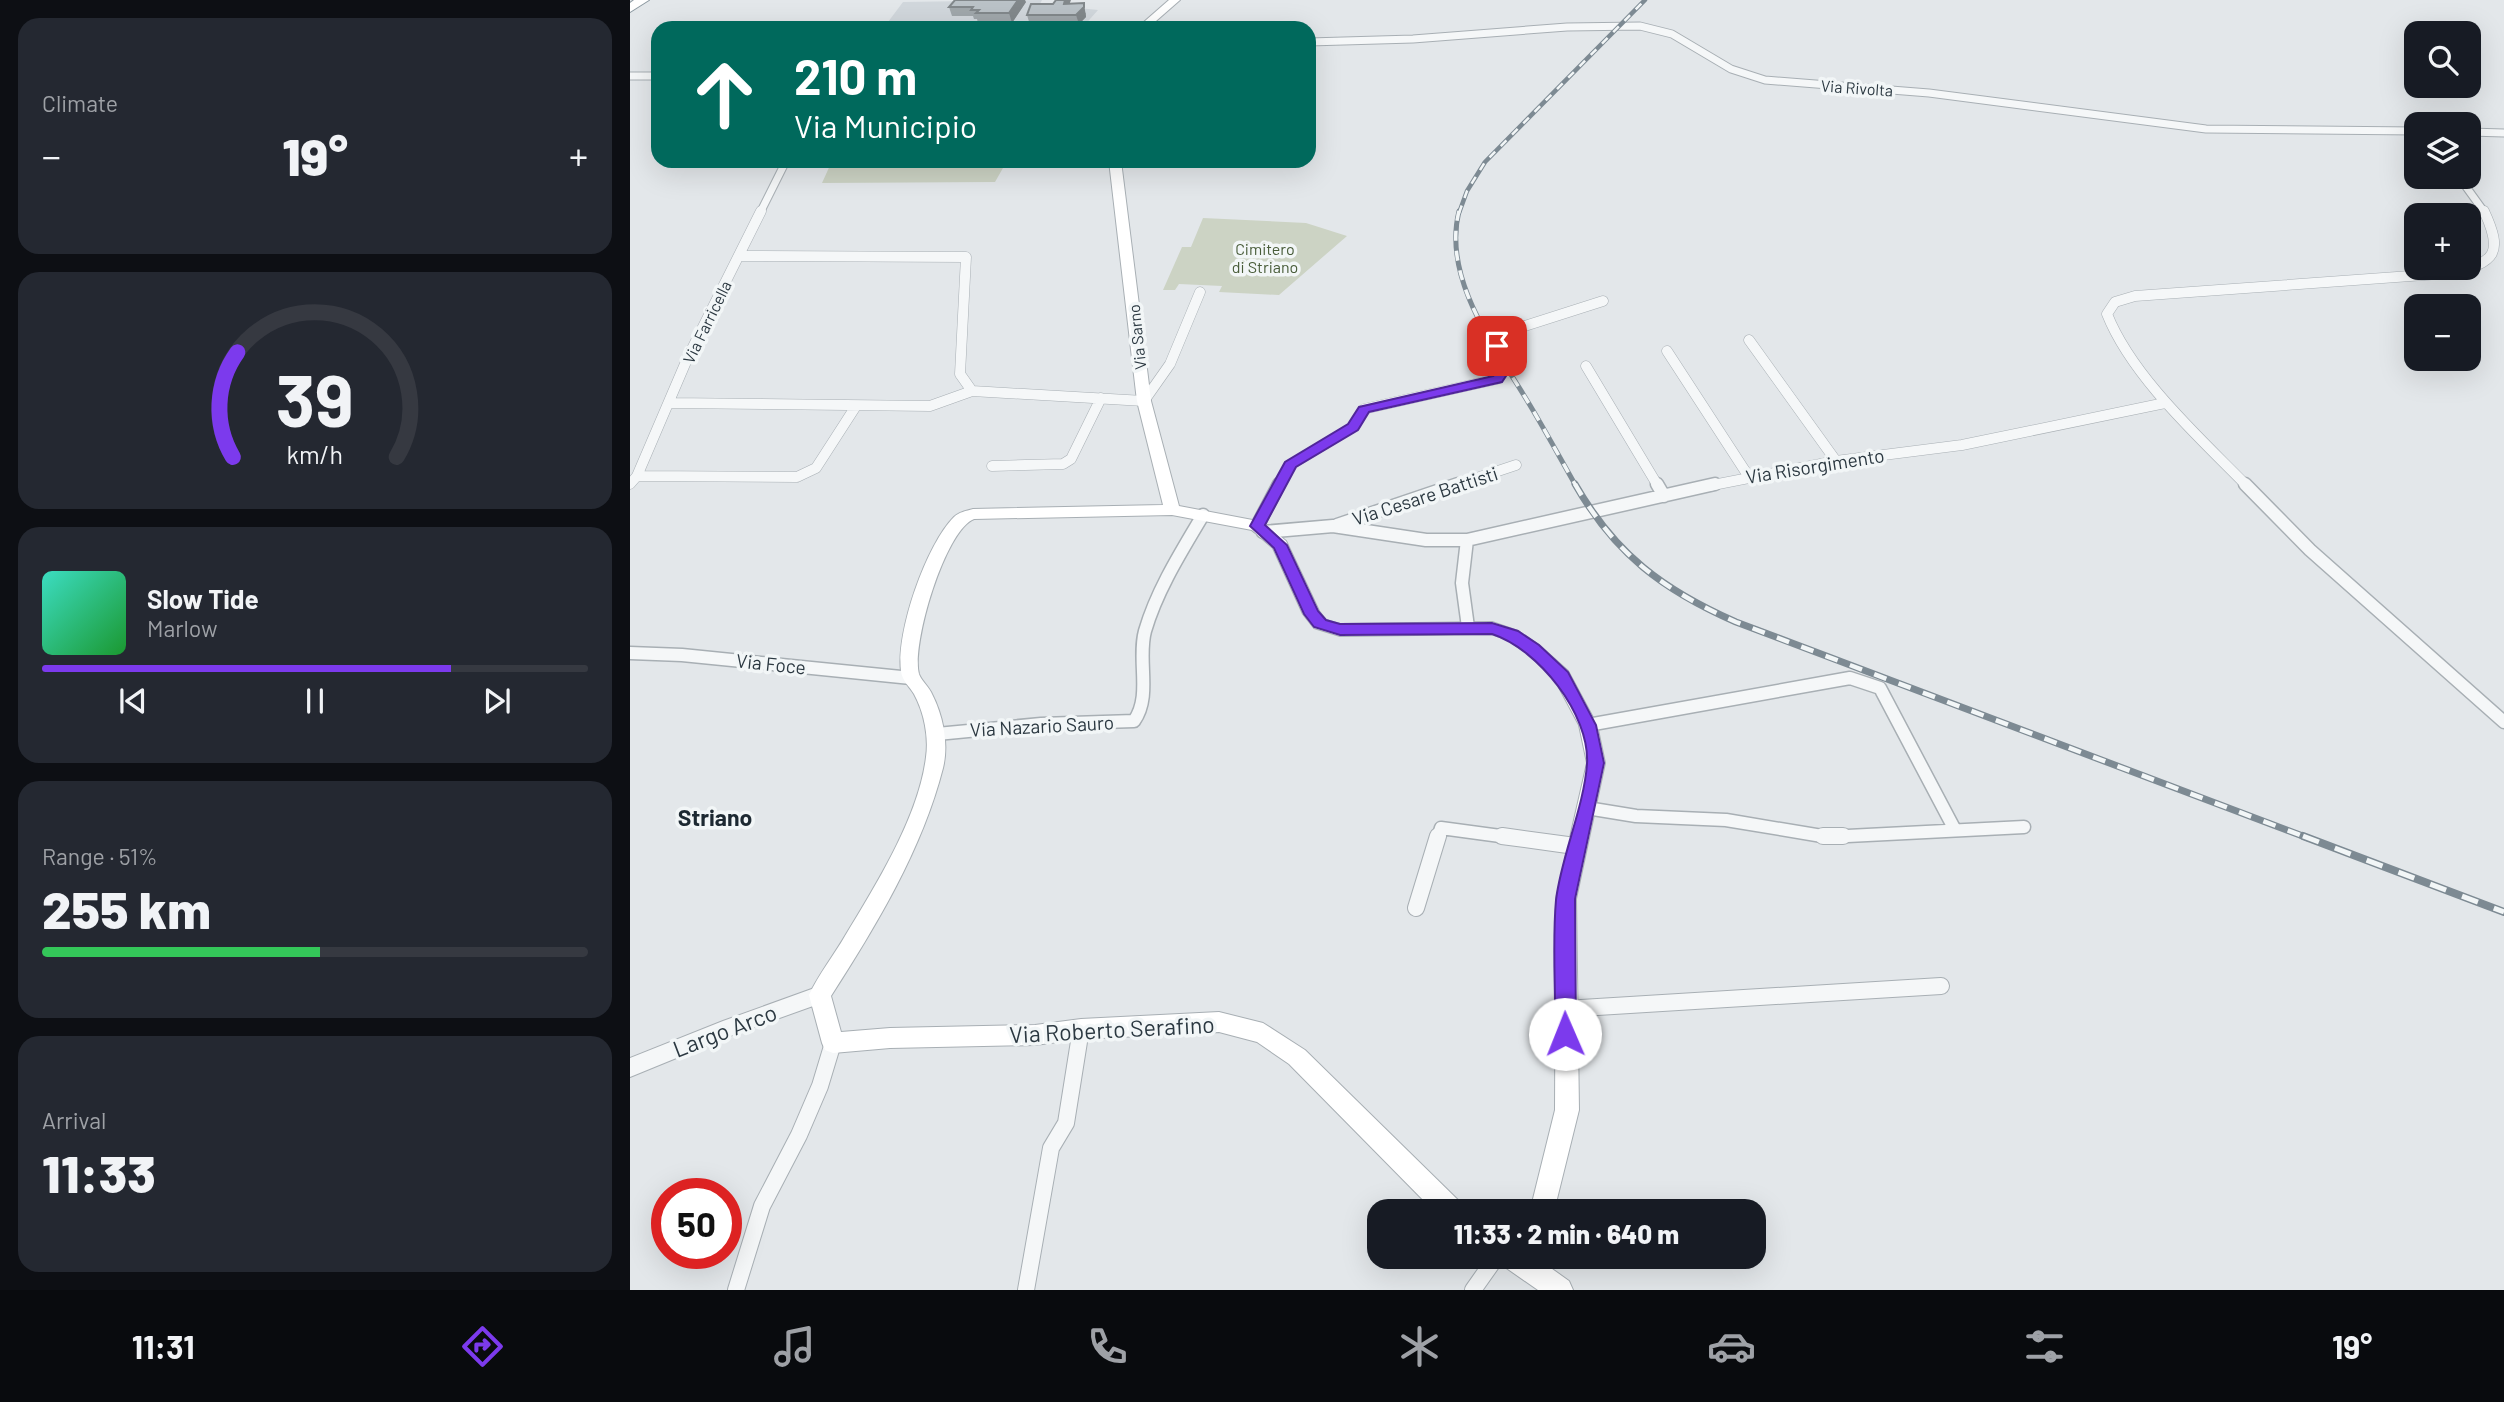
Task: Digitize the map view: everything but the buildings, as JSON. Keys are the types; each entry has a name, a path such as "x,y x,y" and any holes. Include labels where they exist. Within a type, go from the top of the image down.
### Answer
{"highway":[{"path":"630,8 643,0"}],"main road":[{"path":"1150,21 1175,0"},
{"name":"Via Sarno","path":"1116,168 1144,401 1172,510"},
{"name":"Via Risorgimento","path":"911,678 910,656 916,617 952,529 964,517 973,514 1172,510 1260,529"},
{"path":"1260,529 1280,545 1312,614 1320,624 1340,630 1468,626 1492,628 1513,635 1562,676 1588,725 1596,763 1566,899 1567,1110 1545,1199"},
{"path":"833,1043 820,995 865,921 909,836 935,765 937,734 923,693 911,678"},
{"name":"Via Roberto Serafino","path":"833,1043 890,1038 1035,1035 1081,1029 1219,1022 1263,1033 1297,1057 1439,1199"},
{"path":"1533,1269 1560,1290"}],"street":[{"name":"Via Rivolta","path":"1316,41 1413,39 1567,27 1640,26 1672,34 1731,69 1765,80 1929,93 2206,129 2404,131"},
{"path":"630,76 651,76"},
{"path":"2481,132 2504,132"},
{"name":"Via Farricella","path":"633,480 670,403 688,357 783,168"},
{"path":"2468,189 2494,226 2500,242 2500,249 2495,256 2478,267 2440,274 2150,295 2115,302 2107,314 2109,321 2165,403 2310,550 2504,722"},
{"path":"739,256 966,257 960,374 972,391"},
{"path":"670,403 930,406 972,391 1026,391 1144,401 1167,370 1200,292"},
{"path":"1260,529 1290,465 1353,427 1364,409 1497,379 1500,376 1485,349 1509,344 1503,333 1603,302"},
{"path":"1749,340 1836,461"},
{"path":"1667,351 1749,477"},
{"path":"1586,366 1664,496"},
{"path":"992,466 1063,464 1071,459 1101,398"},
{"name":"Via Risorgimento","path":"1260,529 1333,526 1426,540 1467,540 1749,477 1836,461 1962,445 2165,403"},
{"path":"633,480 797,477 816,468 856,406"},
{"name":"Via Cesare Battisti","path":"1333,526 1516,465"},
{"name":"Via Nazario Sauro","path":"937,734 1041,724 1134,721 1139,717 1142,696 1142,646 1147,624 1203,515"},
{"path":"1467,540 1462,583 1468,626"},
{"name":"Via Foce","path":"630,653 682,655 911,678"},
{"path":"1588,725 1850,678 1880,688 1955,830"},
{"path":"1587,808 1636,816 1726,820 1805,831 1828,837 2024,827"},
{"path":"1416,908 1440,828 1576,846"},
{"path":"1565,1009 1941,986"},
{"name":"Largo Arco","path":"630,1068 730,1027 820,995"},
{"path":"1026,1290 1051,1148 1066,1123 1081,1029"},
{"path":"736,1290 762,1206 804,1123 820,1086 833,1043"},
{"path":"1473,1290 1488,1269"}],"shaded area":[{"path":"1042,0 1040,4 1098,10 1088,21 889,21 903,2"}],"green space":[{"path":"829,168 1003,168 995,182 822,183"},
{"name":"Cimitero di Striano","path":"1203,218 1306,223 1347,236 1279,295 1219,292 1222,286 1179,284 1175,290 1163,290 1182,247 1191,247"}],"railway":[{"path":"1459,213 1467,191 1485,162 1645,0"},
{"path":"1459,211 1456,236 1458,262 1475,311 1576,486"},
{"path":"1575,484 1590,509 1624,550 1664,583 1710,610 2308,838"},
{"path":"2303,836 2504,912"}],"district":[{"name":"Striano","path":"715,818"}],"route":[{"path":"1497,346 1485,349 1500,376 1497,379 1374,405 1359,414 1353,427 1298,458 1290,465 1258,526 1280,545 1312,614 1320,624 1340,630 1468,626 1492,628 1513,635 1562,676 1588,725 1596,763 1566,899 1565,1034"}]}
